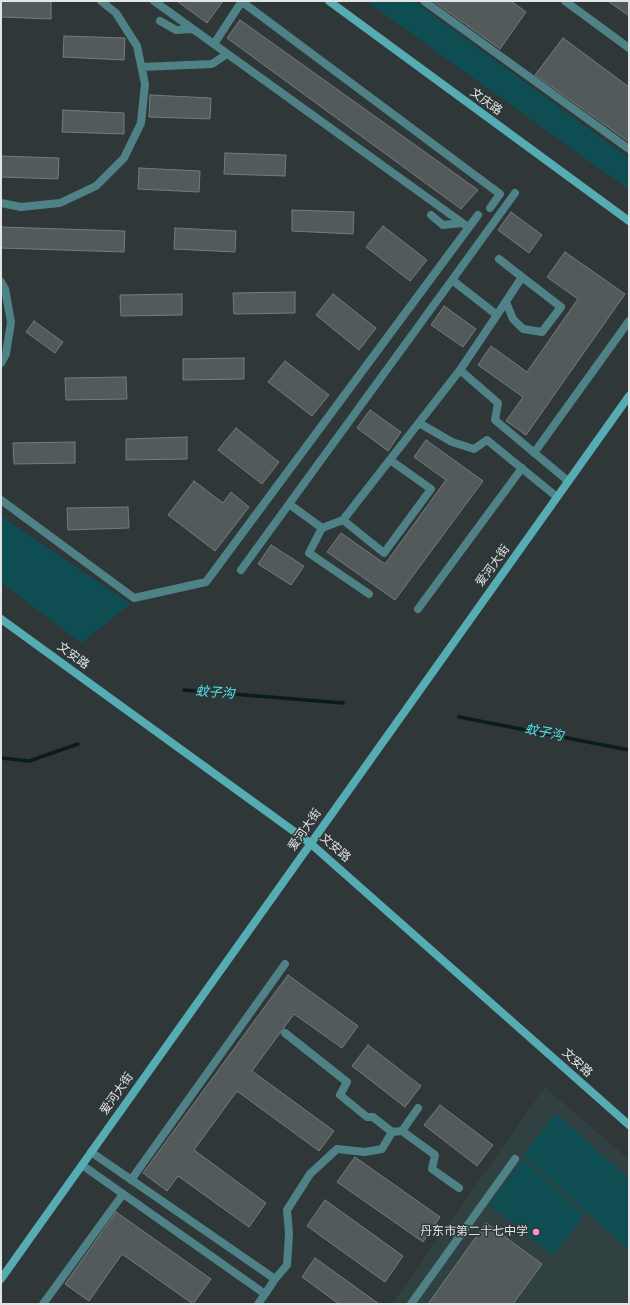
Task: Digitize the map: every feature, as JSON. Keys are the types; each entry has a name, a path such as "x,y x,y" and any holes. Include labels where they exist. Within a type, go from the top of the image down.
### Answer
{"street":[{"path":"1,203 21,207 60,203 96,186 124,158 141,123 146,84 137,46 116,13 101,1"},
{"path":"154,1 465,225"},
{"path":"214,44 242,1 500,194 490,208"},
{"path":"424,1 629,149"},
{"path":"564,1 629,48"},
{"name":"文庆路","path":"331,2 629,222"},
{"path":"160,21 176,30 192,29"},
{"path":"142,67 212,64 227,54"},
{"path":"240,570 515,193"},
{"path":"1,500 134,598 206,582 465,225 478,214"},
{"path":"431,216 443,225 465,225"},
{"path":"499,259 561,308 542,332 523,329 513,319 506,302"},
{"path":"369,594 309,553 322,528 343,520 460,370 522,277"},
{"path":"452,280 497,315"},
{"path":"1,282 5,289 11,322 6,354 1,363"},
{"path":"534,452 629,321"},
{"path":"460,370 498,403 495,420 568,481"},
{"name":"爱河大街","path":"1,1279 629,396"},
{"path":"418,423 452,442 474,449 487,440 557,497"},
{"path":"343,520 384,553 431,489 390,460"},
{"path":"418,609 522,468"},
{"path":"289,504 322,528"},
{"name":"文安路","path":"1,619 310,843 629,1125"},
{"path":"131,1180 285,964"},
{"path":"285,1033 347,1082 340,1095 367,1117 372,1117 392,1132 402,1131 435,1156 432,1169 459,1188"},
{"path":"402,1131 418,1108"},
{"path":"258,1304 286,1265 290,1234 287,1210 310,1174 337,1149 365,1152 382,1150 392,1132"},
{"path":"91,1152 275,1279"},
{"path":"411,1304 515,1159"},
{"path":"82,1165 265,1294"},
{"path":"43,1304 123,1194"}],"shaded area":[{"path":"366,1 414,1 629,158 629,190"},
{"path":"1,516 131,604 81,643 1,582"},
{"name":"丹东市第二十七中学","path":"545,1087 629,1160 629,1304 392,1304"},
{"path":"556,1113 629,1179 629,1250 523,1155"},
{"path":"523,1159 584,1215 553,1256 489,1205"}],"building":[{"path":"1,1 51,1 51,19 1,17"},
{"path":"177,1 223,1 207,23"},
{"path":"433,1 511,1 526,12 500,49"},
{"path":"608,1 629,1 629,16"},
{"path":"240,20 478,190 461,209 227,38"},
{"path":"64,36 125,38 124,60 63,57"},
{"path":"563,38 629,87 629,142 535,75"},
{"path":"150,95 211,98 210,119 149,117"},
{"path":"63,110 124,113 124,134 62,132"},
{"path":"225,153 286,155 285,176 224,174"},
{"path":"1,156 59,158 58,179 1,177"},
{"path":"139,168 200,171 199,192 138,189"},
{"path":"292,210 354,212 353,234 292,231"},
{"path":"511,212 542,235 529,253 498,230"},
{"path":"383,226 427,260 410,281 366,247"},
{"path":"1,227 125,231 124,252 1,248"},
{"path":"175,228 236,231 235,252 174,249"},
{"path":"565,252 625,294 526,435 506,421 523,397 478,365 491,346 527,372 578,299 547,277"},
{"path":"295,292 295,313 234,314 233,293"},
{"path":"182,294 182,315 121,316 120,295"},
{"path":"333,294 376,328 359,350 316,315"},
{"path":"444,306 476,329 463,347 431,325"},
{"path":"34,321 63,342 55,353 26,332"},
{"path":"244,358 244,379 183,380 183,359"},
{"path":"285,361 329,395 312,416 268,382"},
{"path":"126,377 127,399 66,400 65,378"},
{"path":"370,410 401,432 388,451 357,428"},
{"path":"236,428 279,462 262,484 218,450"},
{"path":"187,437 187,459 126,460 126,439"},
{"path":"426,440 483,481 395,600 327,552 341,533 385,564 446,480 414,457"},
{"path":"75,442 75,463 14,464 13,443"},
{"path":"194,481 223,503 231,492 249,507 215,551 168,515"},
{"path":"128,507 129,528 68,530 67,508"},
{"path":"271,545 304,566 291,585 258,564"},
{"path":"288,975 358,1026 342,1048 294,1014 252,1071 334,1131 319,1151 237,1091 194,1150 266,1203 249,1227 178,1176 167,1191 143,1173"},
{"path":"368,1045 421,1086 405,1107 352,1066"},
{"path":"440,1105 493,1145 477,1166 424,1125"},
{"path":"355,1157 440,1217 423,1242 337,1182"},
{"path":"325,1200 403,1256 385,1282 307,1226"},
{"path":"116,1212 211,1279 193,1304 122,1254 89,1301 65,1284"},
{"path":"486,1223 542,1264 513,1304 428,1304"},
{"path":"315,1258 379,1304 339,1304 302,1277"}],"waterway":[{"name":"蚊子沟","path":"184,690 343,703"},
{"name":"蚊子沟","path":"459,717 629,750"},
{"name":"蚊子沟","path":"1,758 29,761 78,744"}],"place":[{"name":"丹东市第二十七中学","path":"536,1232"}]}
